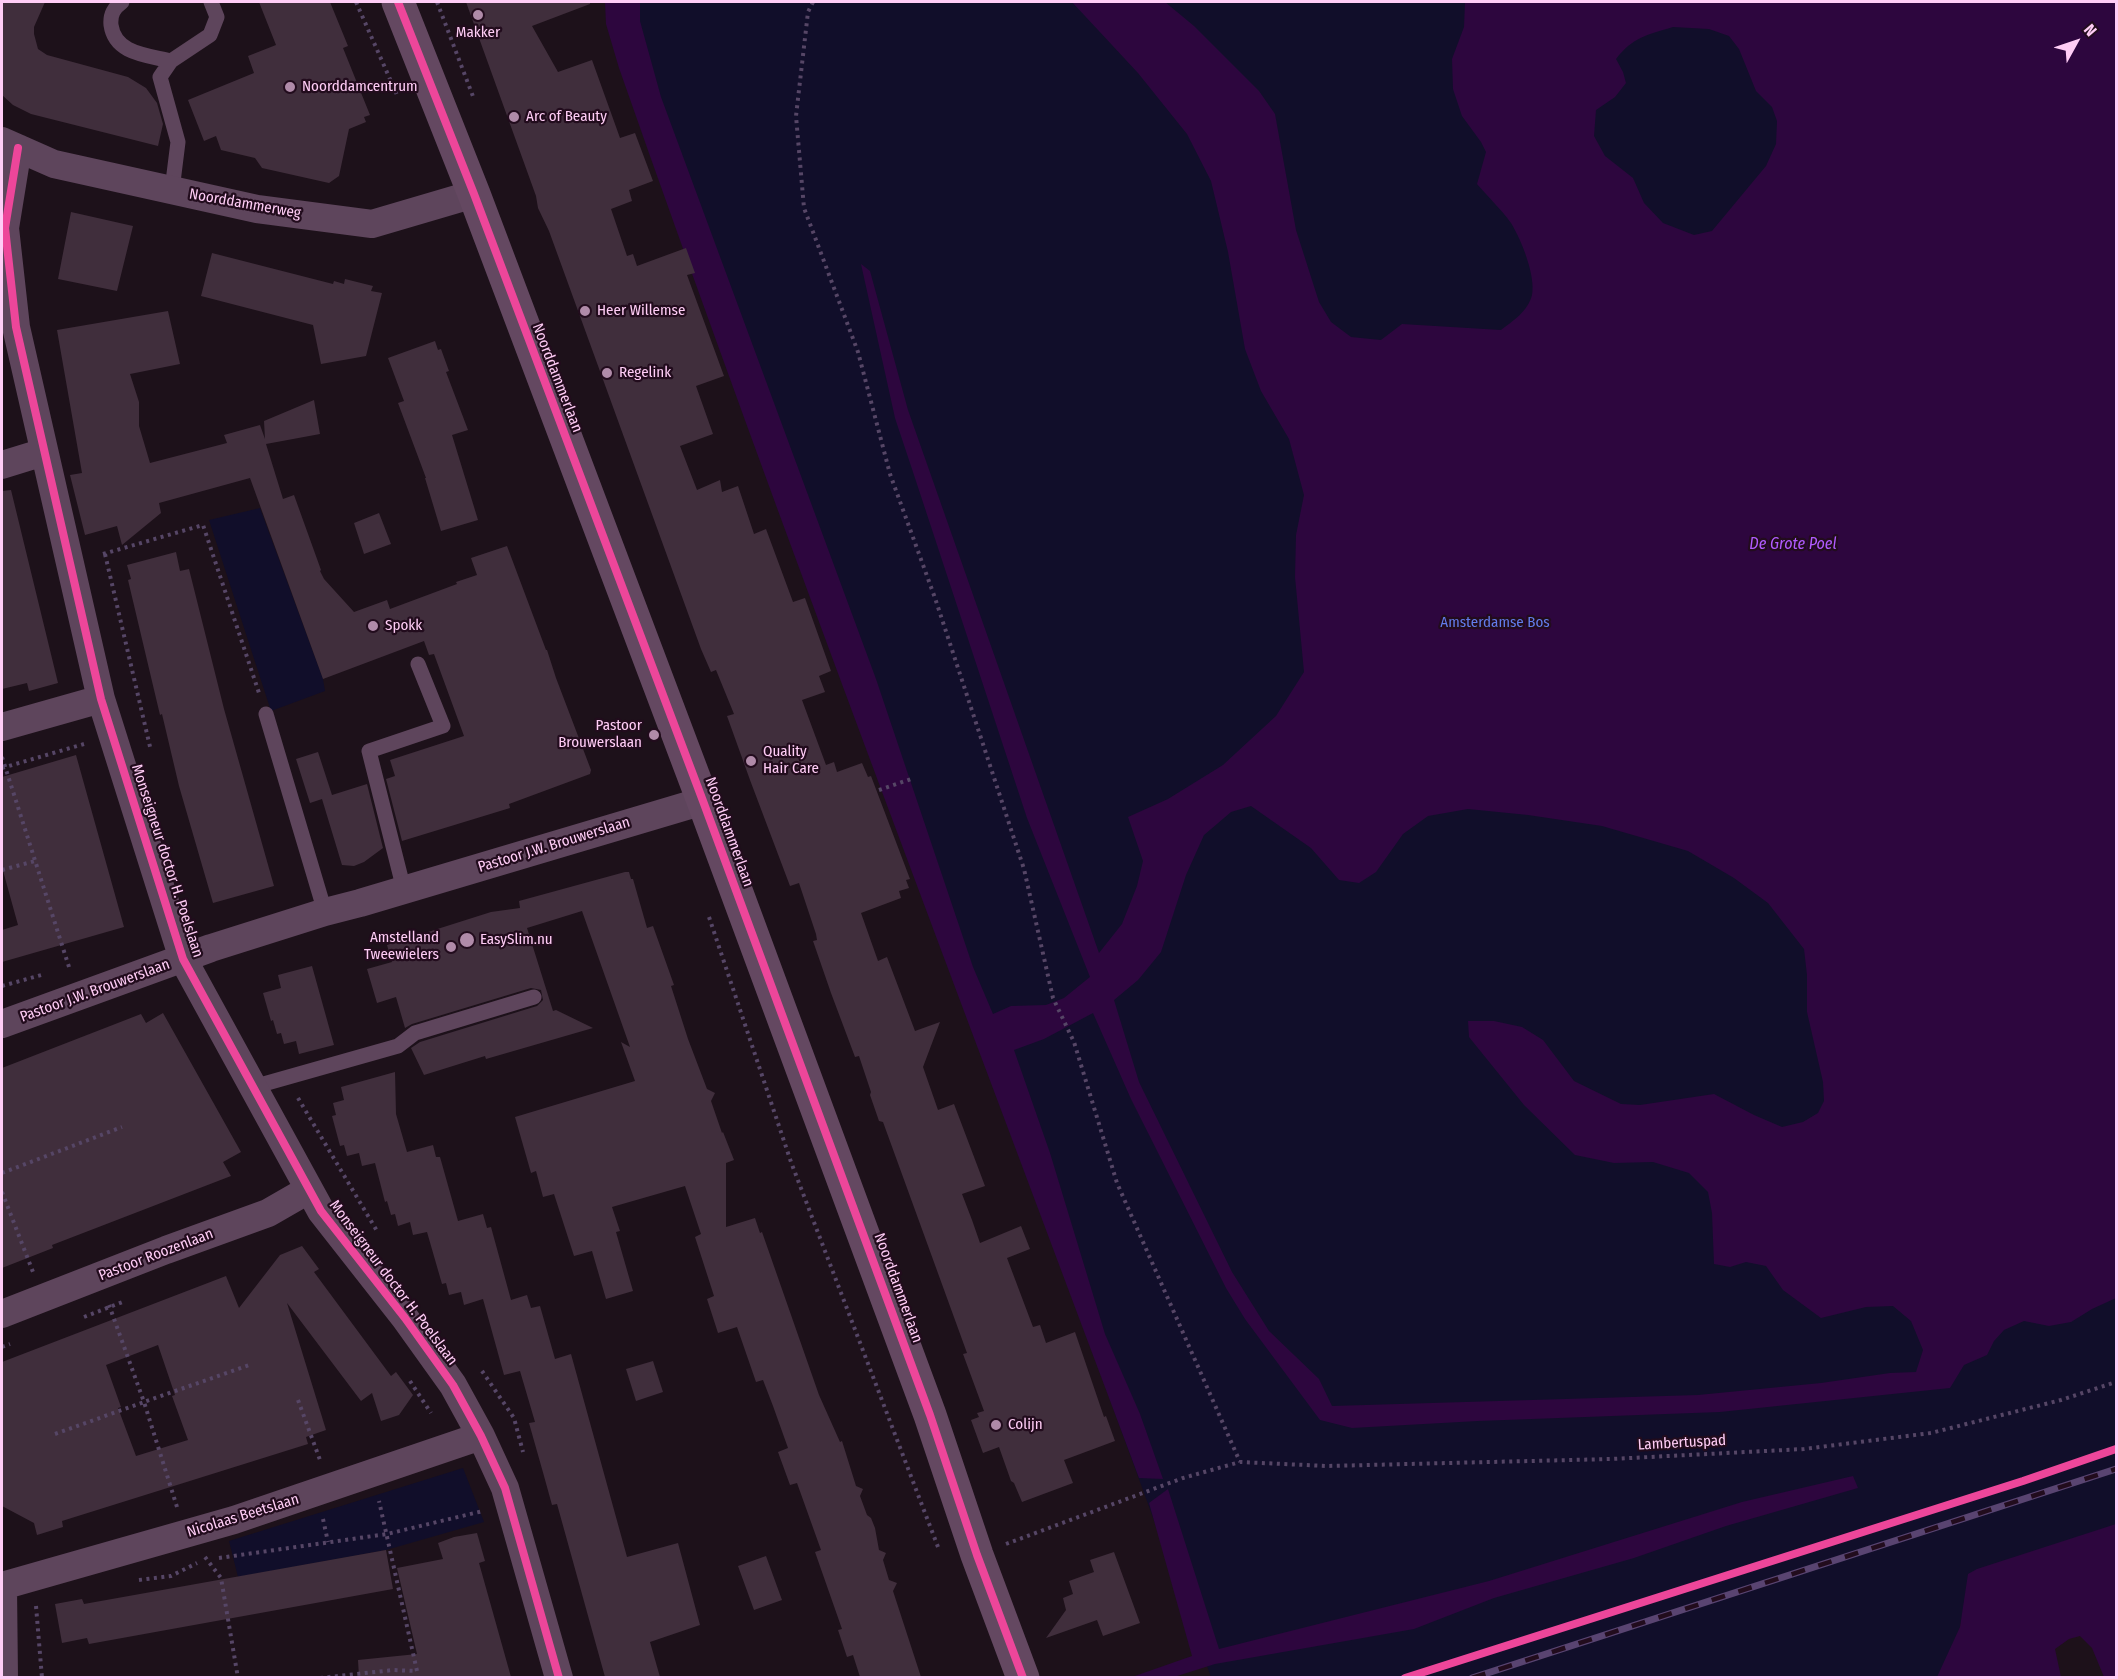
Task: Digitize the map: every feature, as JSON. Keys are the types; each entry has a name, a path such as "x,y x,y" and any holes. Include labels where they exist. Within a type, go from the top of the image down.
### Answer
{"street":[{"name":"Noorddammerlaan","path":"398,2 474,194 703,801 926,1403 977,1555 1023,1677"},
{"name":"Noorddammerweg","path":"10,145 54,164 256,210 372,224 474,194"},
{"name":"Monseigneur doctor H. Poelslaan","path":"10,145 5,228 9,328 44,452 101,699 183,959 321,1211 405,1318 453,1385 482,1436 505,1488 559,1677"},
{"path":"2,465 44,452"},
{"path":"2,727 101,699"},
{"name":"Pastoor J.W. Brouwerslaan","path":"2,1024 211,948 325,912 703,801"},
{"name":"Pastoor Roozenlaan","path":"2,1314 268,1213 308,1190"},
{"name":"Nicolaas Beetslaan","path":"2,1586 186,1534 373,1474 482,1436"},
{"path":"2,1586 4,1677"}],"lane":[{"path":"122,2 113,9 110,23 114,39 126,49 171,61"},
{"path":"172,190 178,142 160,77 171,61 210,34 217,17 211,2"},
{"path":"404,890 369,751 443,726 418,664"},
{"path":"266,714 325,912"},
{"path":"253,1087 399,1046 415,1033 534,997"}],"path":[{"path":"813,2 808,12 795,116 804,208 858,352 890,474 935,598 1024,869 1053,998 1074,1042 1117,1183 1240,1462"},
{"path":"69,563 203,525 266,714"},
{"path":"105,554 153,760"},
{"path":"3,768 90,743"},
{"path":"2,757 3,768 78,997"},
{"path":"879,790 914,778"},
{"path":"2,870 35,861"},
{"path":"58,970 69,967"},
{"path":"2,986 47,974"},
{"path":"286,1078 380,1234"},
{"path":"2,1173 122,1127"},
{"path":"2,1192 44,1298"},
{"path":"98,1276 144,1402 186,1534 221,1578 238,1677"},
{"path":"55,1434 252,1364"},
{"path":"479,1367 514,1418 526,1460"},
{"path":"298,1400 330,1488"},
{"path":"373,1474 419,1677"},
{"path":"206,1559 387,1533 510,1505"},
{"path":"34,1578 42,1677"},
{"path":"320,1677 393,1670 417,1671"}],"green space":[{"name":"Amsterdamse Bos","path":"624,2 2116,2 2116,1531 1962,1617 1943,1677 1211,1677 1009,1122"},
{"path":"260,508 323,679 325,691 271,711 209,520"},
{"path":"463,1468 484,1522 386,1550 238,1577 229,1541"}],"water":[{"name":"De Grote Poel","path":"605,2 640,2 640,21 661,97 876,679 973,967 993,1014 1011,1006 1046,1005 1064,998 1090,977 1027,818 895,418 861,264 870,271 908,410 1099,953 1122,924 1137,886 1143,861 1128,817 1168,799 1223,765 1276,716 1304,672 1295,577 1296,535 1304,495 1289,439 1261,391 1245,349 1228,252 1211,181 1187,134 1138,73 1072,2 1165,2 1194,26 1259,91 1275,114 1296,230 1319,302 1331,322 1351,337 1381,340 1402,324 1501,330 1524,311 1532,295 1530,268 1515,230 1477,184 1486,152 1462,116 1453,89 1452,59 1464,27 1465,2 2116,2 2116,1298 2071,1322 2049,1326 2024,1321 2004,1330 1994,1341 1987,1355 1964,1365 1950,1388 1720,1412 1352,1428 1320,1420 1245,1319 1226,1288 1131,1099 1093,1013 1044,1039 1014,1050 1050,1153 1105,1334 1140,1414 1163,1479 1139,1478 810,598 619,68 606,24","holes":["1673,27 1709,29 1729,36 1739,49 1756,91 1772,107 1777,121 1776,144 1766,166 1712,231 1694,235 1663,223 1644,203 1633,178 1605,156 1594,136 1596,110 1615,97 1626,83 1616,59 1635,41","1251,806 1311,848 1339,880 1359,883 1376,872 1403,834 1428,816 1468,809 1602,826 1688,851 1734,878 1768,903 1804,949 1807,1012 1823,1082 1824,1101 1818,1113 1803,1122 1782,1127 1714,1094 1640,1105 1621,1104 1574,1081 1543,1040 1522,1027 1494,1021 1468,1021 1469,1037 1524,1105 1575,1155 1614,1163 1653,1162 1689,1173 1708,1192 1712,1213 1714,1264 1730,1267 1746,1262 1766,1266 1783,1290 1821,1318 1866,1307 1893,1306 1911,1321 1923,1350 1916,1372 1698,1395 1332,1406 1319,1379 1269,1331 1232,1272 1139,1082 1114,1000 1138,980 1161,952 1186,875 1204,835 1231,812"]},
{"path":"1853,1476 1858,1488 1726,1526 1634,1558 1494,1598 1414,1629 1215,1664 1174,1677 1132,1677 1192,1656 1149,1503 1168,1489 1219,1649 1489,1581 1742,1502"},
{"path":"2116,1524 2116,1677 2104,1677 2092,1648 2080,1636 2069,1639 2055,1649 2061,1677 1937,1677 1960,1627 1968,1574 1977,1569"}],"building":[{"path":"2,2 45,2 34,27 34,34 38,49 47,55 128,77 146,88 157,103 163,124 158,146 31,114 13,105 2,95"},
{"name":"Noorddamcentrum","path":"259,2 330,2 348,46 343,48 370,115 364,117 366,122 349,129 339,176 329,183 262,168 255,158 221,150 216,136 204,141 188,100 254,73 248,56 276,45"},
{"path":"466,2 590,2 590,4 532,26 558,72 592,60 620,138 635,133 653,181 629,190 632,201 611,209 627,256 633,254 637,266 686,248 695,273 687,275 724,376 696,386 713,434 680,446 697,490 720,480 722,492 738,486 754,534 766,529 793,602 805,598 831,671 819,676 825,692 802,700 826,765 834,762 837,772 862,763 868,777 871,776 910,879 906,880 909,888 899,891 901,898 861,913 878,961 887,957 915,1031 940,1022 923,1067 938,1110 954,1104 985,1186 962,1194 980,1243 1021,1226 1030,1249 1007,1258 1033,1327 1040,1325 1046,1343 1075,1332 1104,1417 1106,1416 1115,1441 1064,1460 1073,1483 1022,1502 1011,1481 999,1447 983,1453 971,1420 979,1417 977,1413 984,1411 963,1354 967,1353 883,1122 879,1121 859,1056 855,1057 831,993 813,941 817,940 816,934 799,883 790,886 727,716 734,714 716,670 711,672 701,649 549,231 538,208 536,196"},
{"path":"71,212 133,226 117,291 58,279"},
{"path":"212,253 333,284 334,281 344,284 345,279 373,286 371,291 382,293 366,356 321,364 313,325 201,296"},
{"path":"168,311 180,364 130,374 139,402 139,426 150,463 227,443 224,435 260,425 265,439 264,421 314,400 320,434 266,444 283,499 294,495 324,579 354,612 387,600 390,609 477,575 471,558 507,546 591,770 590,774 509,804 510,808 402,841 386,779 395,776 390,760 464,736 434,654 429,655 424,641 323,679 250,478 159,503 161,513 122,545 117,526 85,535 70,475 82,473 57,330"},
{"path":"435,341 438,350 441,349 449,371 446,372 468,430 452,435 478,520 441,531 426,478 398,403 404,401 388,358"},
{"path":"11,490 58,683 29,691 27,683 2,689 2,491"},
{"path":"379,513 391,544 364,554 354,523"},
{"path":"176,552 180,571 189,569 224,709 274,886 213,903 179,786 162,714 160,715 128,580 131,579 127,565"},
{"path":"318,752 332,795 367,784 383,848 364,862 354,866 342,865 322,799 310,803 296,759"},
{"path":"76,755 124,927 2,962 2,930 18,925 2,867 2,777"},
{"path":"629,872 633,879 647,928 653,926 674,985 671,986 688,1039 707,1089 715,1093 711,1101 734,1160 726,1163 726,1227 755,1218 760,1233 762,1232 819,1395 840,1442 842,1441 856,1486 863,1489 860,1496 875,1528 879,1550 886,1553 883,1560 889,1580 897,1583 893,1591 921,1677 860,1677 853,1655 847,1657 838,1630 842,1629 815,1552 821,1550 797,1483 790,1485 778,1452 788,1448 763,1380 756,1382 737,1327 718,1333 707,1299 714,1296 695,1237 701,1234 685,1186 612,1207 620,1231 616,1232 633,1291 606,1299 592,1251 574,1256 554,1194 543,1197 536,1171 531,1173 515,1117 635,1081 621,1042 630,1047 582,911 527,928 553,1011 556,1010 593,1028 486,1059 485,1056 424,1075 411,1048 420,1042 537,1006 543,1000 541,990 531,988 405,1028 396,997 377,1003 367,969 392,962 387,945 491,912 520,908 519,901"},
{"path":"312,966 334,1045 299,1054 296,1041 284,1044 281,1033 277,1034 263,993 281,988 278,975"},
{"path":"163,1013 241,1152 223,1162 231,1176 52,1245 53,1248 2,1268 2,1068 141,1014 146,1023"},
{"path":"395,1072 396,1114 407,1152 433,1145 436,1157 440,1157 458,1221 483,1214 487,1228 491,1227 511,1300 527,1295 531,1308 540,1306 555,1359 571,1354 627,1557 678,1543 700,1625 650,1642 660,1677 605,1677 557,1504 552,1505 529,1423 535,1422 520,1371 504,1375 483,1299 464,1305 461,1292 449,1295 446,1283 442,1284 427,1232 413,1235 410,1222 398,1226 395,1214 391,1215 387,1201 385,1202 375,1163 362,1166 359,1153 347,1156 344,1145 340,1146 332,1116 336,1115 333,1103 344,1100 341,1087"},
{"path":"302,1246 319,1269 314,1272 391,1376 396,1372 413,1395 399,1415 381,1421 372,1393 361,1401 287,1303 326,1430 306,1437 308,1444 62,1521 63,1527 37,1535 34,1523 2,1506 2,1362 226,1276 239,1308 280,1255","holes":["158,1345 175,1395 172,1396 188,1440 136,1456 118,1408 121,1407 106,1365"]},
{"path":"653,1361 663,1392 636,1401 626,1369"},
{"path":"477,1533 485,1561 479,1563 511,1677 359,1677 358,1660 417,1654 397,1568 443,1559 438,1543 454,1537"},
{"path":"386,1550 393,1589 89,1644 87,1638 62,1643 55,1604 82,1599 84,1604"},
{"path":"1114,1552 1140,1623 1103,1636 1097,1620 1046,1638 1066,1610 1063,1598 1073,1594 1069,1581 1094,1572 1090,1560"},
{"path":"766,1556 782,1600 754,1610 738,1566"}],"railway":[{"path":"1472,1678 2116,1469"}],"cycle path":[{"path":"398,2 474,194 703,801 930,1415 977,1555 1023,1678"},
{"path":"18,148 5,228 16,327 101,699 183,959 321,1211 405,1318 453,1385 481,1436 505,1488 559,1678"},
{"path":"1405,1678 2023,1481 2116,1449"}],"place":[{"name":"Makker","path":"478,15"},
{"name":"Noorddamcentrum","path":"290,87"},
{"name":"Arc of Beauty","path":"514,117"},
{"name":"Heer Willemse","path":"585,311"},
{"name":"Regelink","path":"607,373"},
{"name":"Spokk","path":"373,626"},
{"name":"Pastoor Brouwerslaan","path":"654,735"},
{"name":"Quality Hair Care","path":"751,761"},
{"name":"EasySlim.nu","path":"467,940"},
{"name":"Amstelland Tweewielers","path":"451,947"},
{"name":"Colijn","path":"996,1425"}]}
